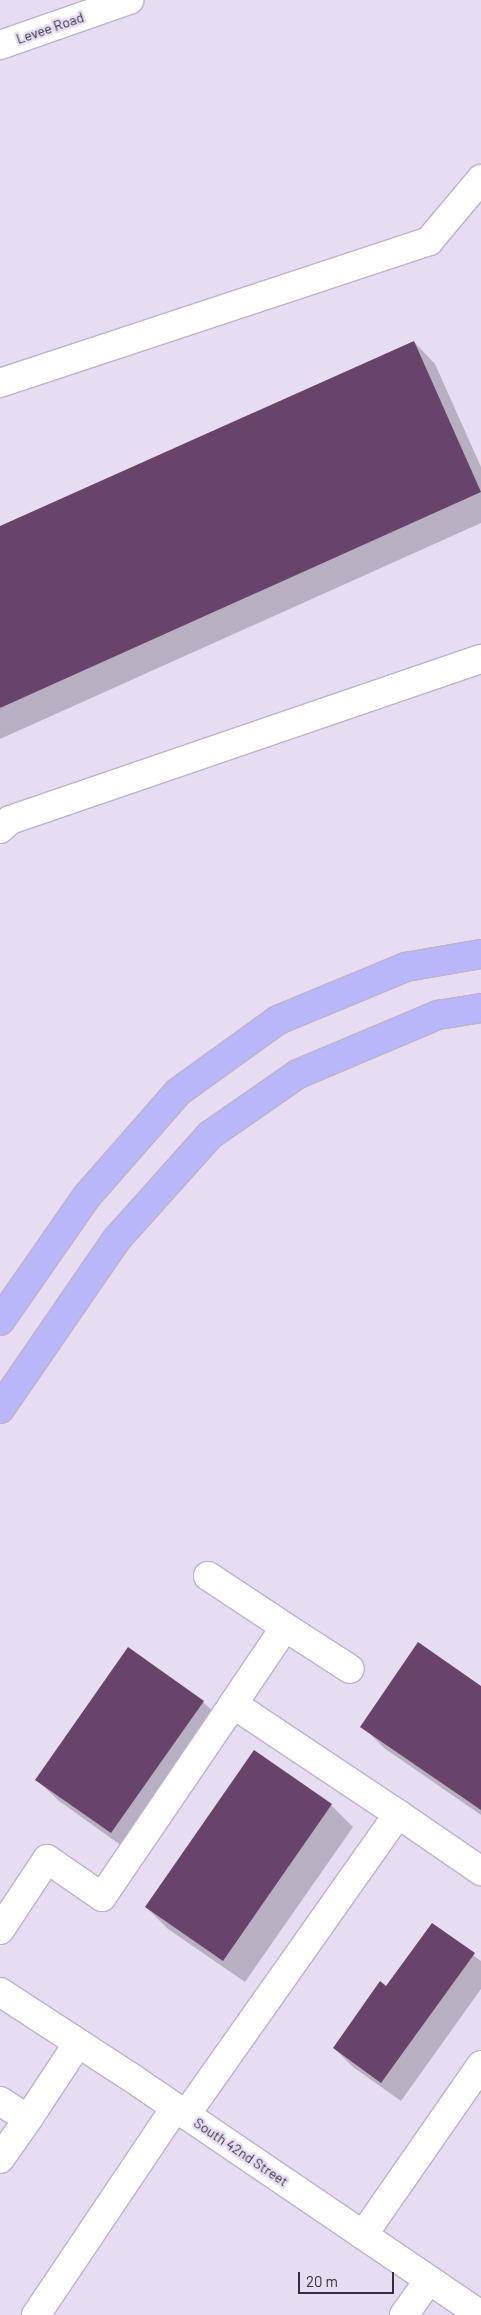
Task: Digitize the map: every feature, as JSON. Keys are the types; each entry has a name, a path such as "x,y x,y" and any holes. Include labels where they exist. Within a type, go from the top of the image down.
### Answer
{"highway":[{"path":"0,1321 87,1196 178,1092 278,1020 406,967 481,954"},
{"path":"0,1409 117,1239 210,1135 298,1074 438,1015 481,1008"}],"street":[{"name":"Levee Road","path":"0,46 128,0"},
{"path":"0,383 429,241 481,178"},
{"path":"0,829 10,820 481,659"},
{"path":"208,1576 350,1669"},
{"path":"0,1930 47,1859 102,1897 285,1627"},
{"path":"233,1704 481,1871"},
{"path":"36,2315 180,2111 398,1814"},
{"name":"South 42nd Street","path":"0,1992 180,2111 481,2315"},
{"path":"0,2159 78,2043"},
{"path":"363,2235 481,2066"},
{"path":"0,2101 28,2119"},
{"path":"404,2315 429,2280"}],"building":[{"path":"414,341 481,492 0,708 0,526"},
{"path":"418,1642 481,1686 481,1810 360,1727"},
{"path":"128,1647 204,1701 111,1833 35,1780"},
{"path":"254,1750 332,1804 223,1961 145,1907"},
{"path":"432,1923 475,1953 381,2083 333,2048 380,1981 386,1986"}]}
